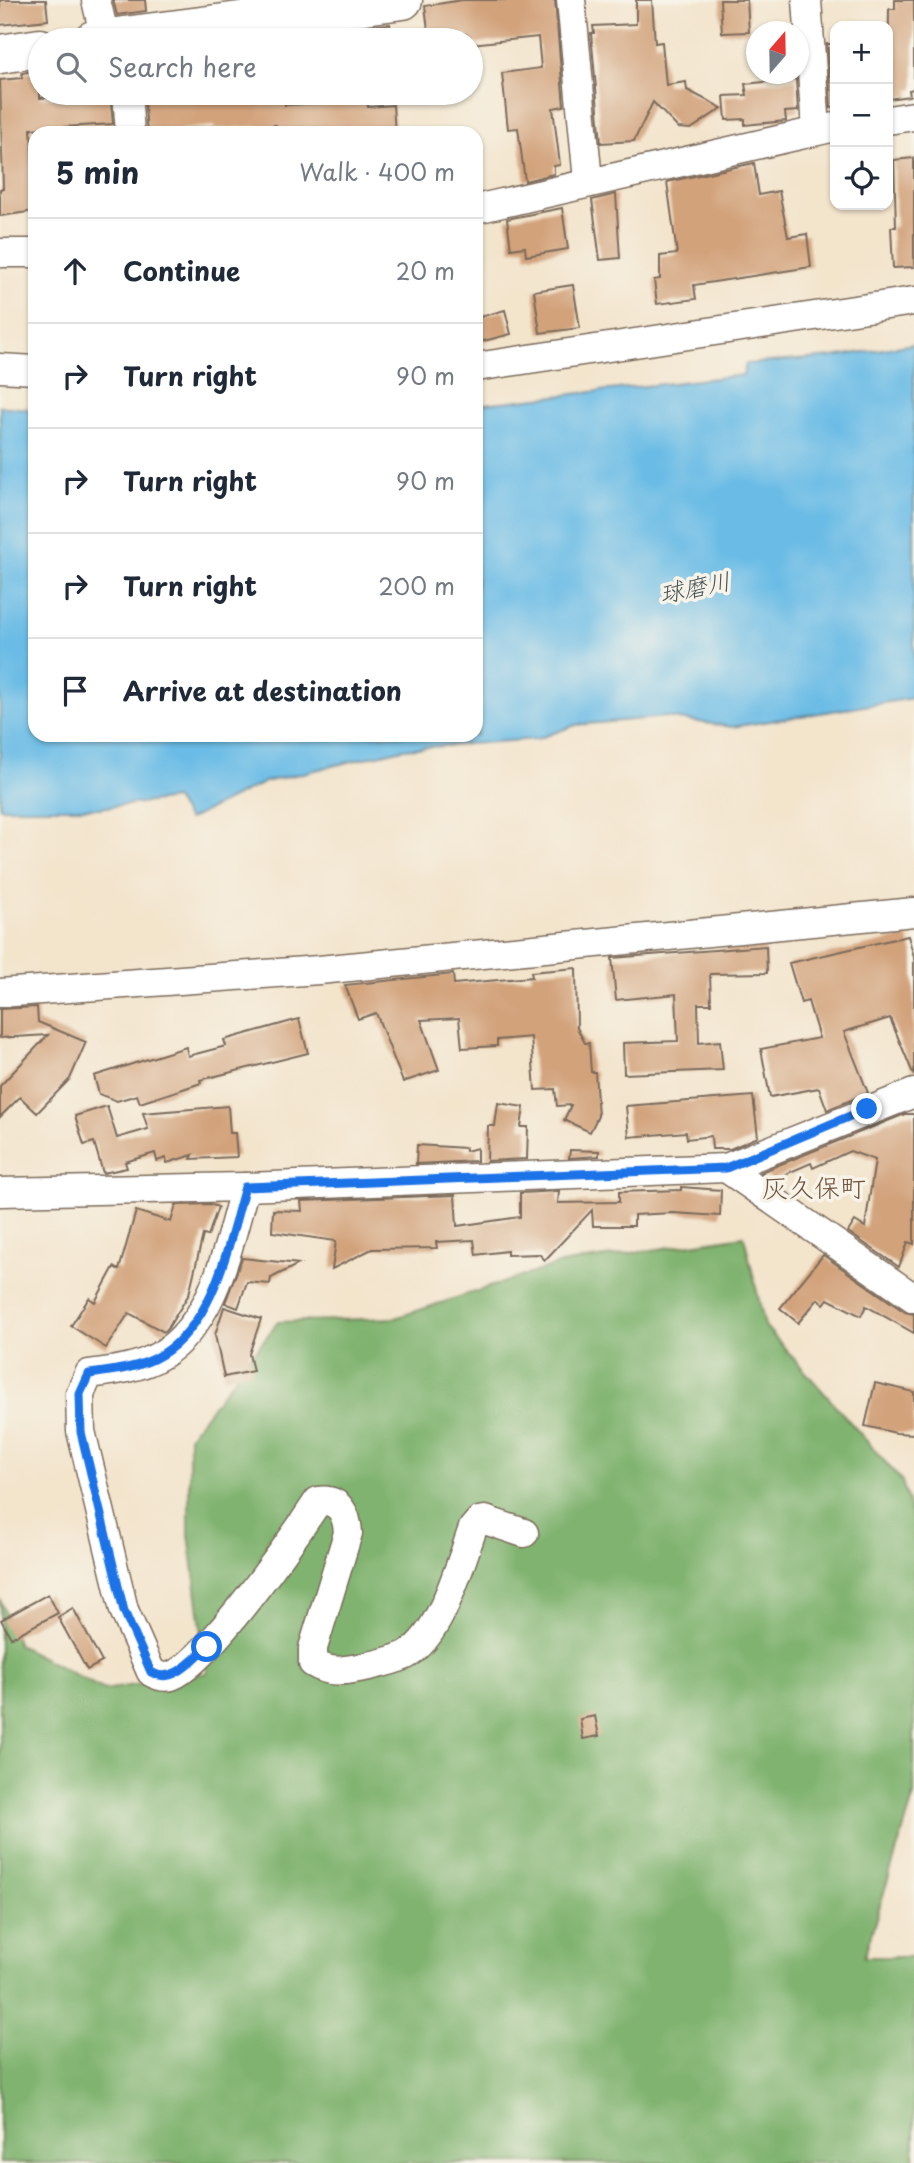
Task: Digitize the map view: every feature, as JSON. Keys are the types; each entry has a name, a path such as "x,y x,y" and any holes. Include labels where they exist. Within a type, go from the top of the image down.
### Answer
{"highway":[{"path":"193,28 403,0"},
{"path":"0,54 28,50"}],"street":[{"path":"96,0 107,28"},
{"path":"571,0 588,181"},
{"path":"483,207 826,128 807,0"},
{"path":"128,105 129,126"},
{"path":"893,119 914,116"},
{"path":"0,253 28,253"},
{"path":"483,366 914,301"},
{"path":"0,368 28,370"},
{"path":"0,993 319,970 914,912"},
{"path":"0,1192 245,1187 726,1168 914,1093"},
{"path":"726,1168 914,1298"},
{"path":"245,1187 211,1295 188,1332 161,1355 130,1368 89,1374 80,1394 81,1432 100,1521 124,1611 151,1672 159,1676 170,1676 207,1647 318,1501 326,1500 341,1508 347,1516 348,1533 313,1648 313,1663 326,1671 343,1672 383,1664 407,1654 426,1637 452,1587 472,1528 479,1521 485,1520 524,1533"}],"green space":[{"path":"744,1236 765,1326 902,1481 914,1524 914,1795 864,1957 914,1957 914,2163 0,2163 0,1599 18,1645 104,1690 207,1673 189,1534 189,1436 278,1322 395,1318 560,1264"}],"water":[{"name":"球磨川","path":"914,344 914,698 732,727 665,717 576,725 537,739 403,749 265,782 188,820 175,799 99,808 0,808 0,406 28,409 28,742 483,742 483,404 743,375 746,364 833,357"}],"building":[{"path":"0,0 46,0 48,20 0,25"},
{"path":"113,0 145,0 146,11 117,15"},
{"path":"462,0 555,0 564,106 553,108 560,165 554,166 554,174 525,181 518,128 508,129 502,73 541,68 538,37 483,43 483,28 428,28 425,6"},
{"path":"636,0 652,0 655,43 662,42 666,85 686,82 687,90 722,108 691,129 678,128 653,102 634,141 601,143 591,33 594,33 593,26 636,24"},
{"path":"720,0 747,0 746,32 722,33"},
{"path":"895,0 914,0 914,89 909,90 910,96 893,98 893,21 889,21 889,9 895,9"},
{"path":"390,24 390,28 363,28"},
{"path":"827,44 830,44 830,92"},
{"path":"28,72 28,105 111,105 113,124 28,126 28,212 0,216 0,189 3,189 0,80 22,78 22,73"},
{"path":"745,84 796,84 798,111 785,112 786,121 745,125 745,119 726,120 724,96 747,95"},
{"path":"145,105 393,105 394,126 276,125 146,126"},
{"path":"914,158 914,267 893,268 891,227 896,227 894,160"},
{"path":"754,163 759,195 779,191 788,237 807,234 811,267 694,285 696,299 657,304 654,280 660,279 660,256 677,254 667,182"},
{"path":"616,194 620,258 600,260 592,200"},
{"path":"562,208 568,249 526,256 525,247 511,249 507,219"},
{"path":"573,285 580,328 540,333 534,291"},
{"path":"505,310 511,334 483,341 483,316"},
{"path":"908,936 914,957 914,1076 890,1018 844,1032 868,1093 827,1110 819,1088 770,1097 761,1049 819,1038 808,1001 801,1003 789,963"},
{"path":"766,946 767,973 710,974 711,1004 698,1004 699,1043 720,1041 723,1070 624,1074 623,1043 678,1041 676,994 616,1000 612,958"},
{"path":"576,968 577,1028 585,1043 589,1043 591,1072 595,1072 598,1116 590,1132 564,1120 571,1105 557,1106 555,1089 535,1090 531,1037 497,1040 497,1046 462,1048 459,1018 421,1020 439,1070 403,1082 376,1013 358,1019 345,985 453,974 454,984 532,977 531,972"},
{"path":"37,1007 38,1022 86,1042 70,1079 37,1113 20,1097 0,1117 0,1086 48,1035 0,1038 0,1009"},
{"path":"299,1019 308,1053 200,1080 201,1083 140,1103 137,1095 117,1101 99,1094 94,1076 186,1047 188,1056 226,1046 224,1040"},
{"path":"753,1096 758,1137 730,1149 712,1149 711,1136 687,1139 686,1132 629,1137 626,1106"},
{"path":"498,1103 524,1107 521,1127 528,1127 527,1159 487,1161 488,1126 495,1126"},
{"path":"107,1106 117,1138 148,1129 143,1113 228,1106 230,1133 235,1133 237,1157 191,1159 193,1155 167,1163 166,1158 157,1161 155,1153 125,1162 127,1168 103,1173 94,1142 84,1145 75,1116"},
{"path":"905,1114 914,1114 914,1244 908,1242 899,1267 848,1232 855,1221 865,1227 875,1160 850,1151 813,1168 811,1163 772,1180 761,1172"},
{"path":"417,1145 465,1148 466,1151 477,1148 477,1161 416,1164"},
{"path":"570,1150 599,1151 599,1156 569,1158"},
{"path":"681,1187 721,1190 720,1216 673,1213 634,1215 634,1226 593,1226 592,1210 545,1260 539,1254 507,1255 507,1251 476,1255 474,1240 436,1242 437,1248 372,1249 332,1269 336,1241 272,1232 273,1210 302,1211 301,1201 455,1195 457,1226 520,1217 520,1193 559,1191 558,1203 619,1202 619,1192 681,1190"},
{"path":"210,1204 218,1207 208,1236 203,1235 189,1294 164,1332 129,1313 106,1348 71,1326 89,1298 95,1302 114,1267 119,1270 136,1211 171,1222 176,1205"},
{"path":"823,1255 905,1312 914,1314 914,1333 866,1306 861,1316 828,1299 824,1304 818,1299 798,1323 780,1308"},
{"path":"242,1258 299,1264 271,1278 270,1284 247,1282 238,1308 225,1303"},
{"path":"224,1307 261,1319 249,1354 253,1371 224,1377 215,1335"},
{"path":"875,1383 914,1392 914,1434 865,1426"},
{"path":"48,1594 58,1613 11,1638 1,1620"},
{"path":"73,1608 102,1662 87,1670 58,1617"},
{"path":"595,1716 599,1736 583,1739 580,1719"}],"district":[{"name":"灰久保町","path":"814,1188"}],"route":[{"path":"207,1647 180,1671 170,1676 159,1676 151,1672 124,1611 100,1521 81,1432 80,1394 89,1374 130,1368 161,1355 188,1332 211,1295 245,1187 726,1168 867,1109"}]}
